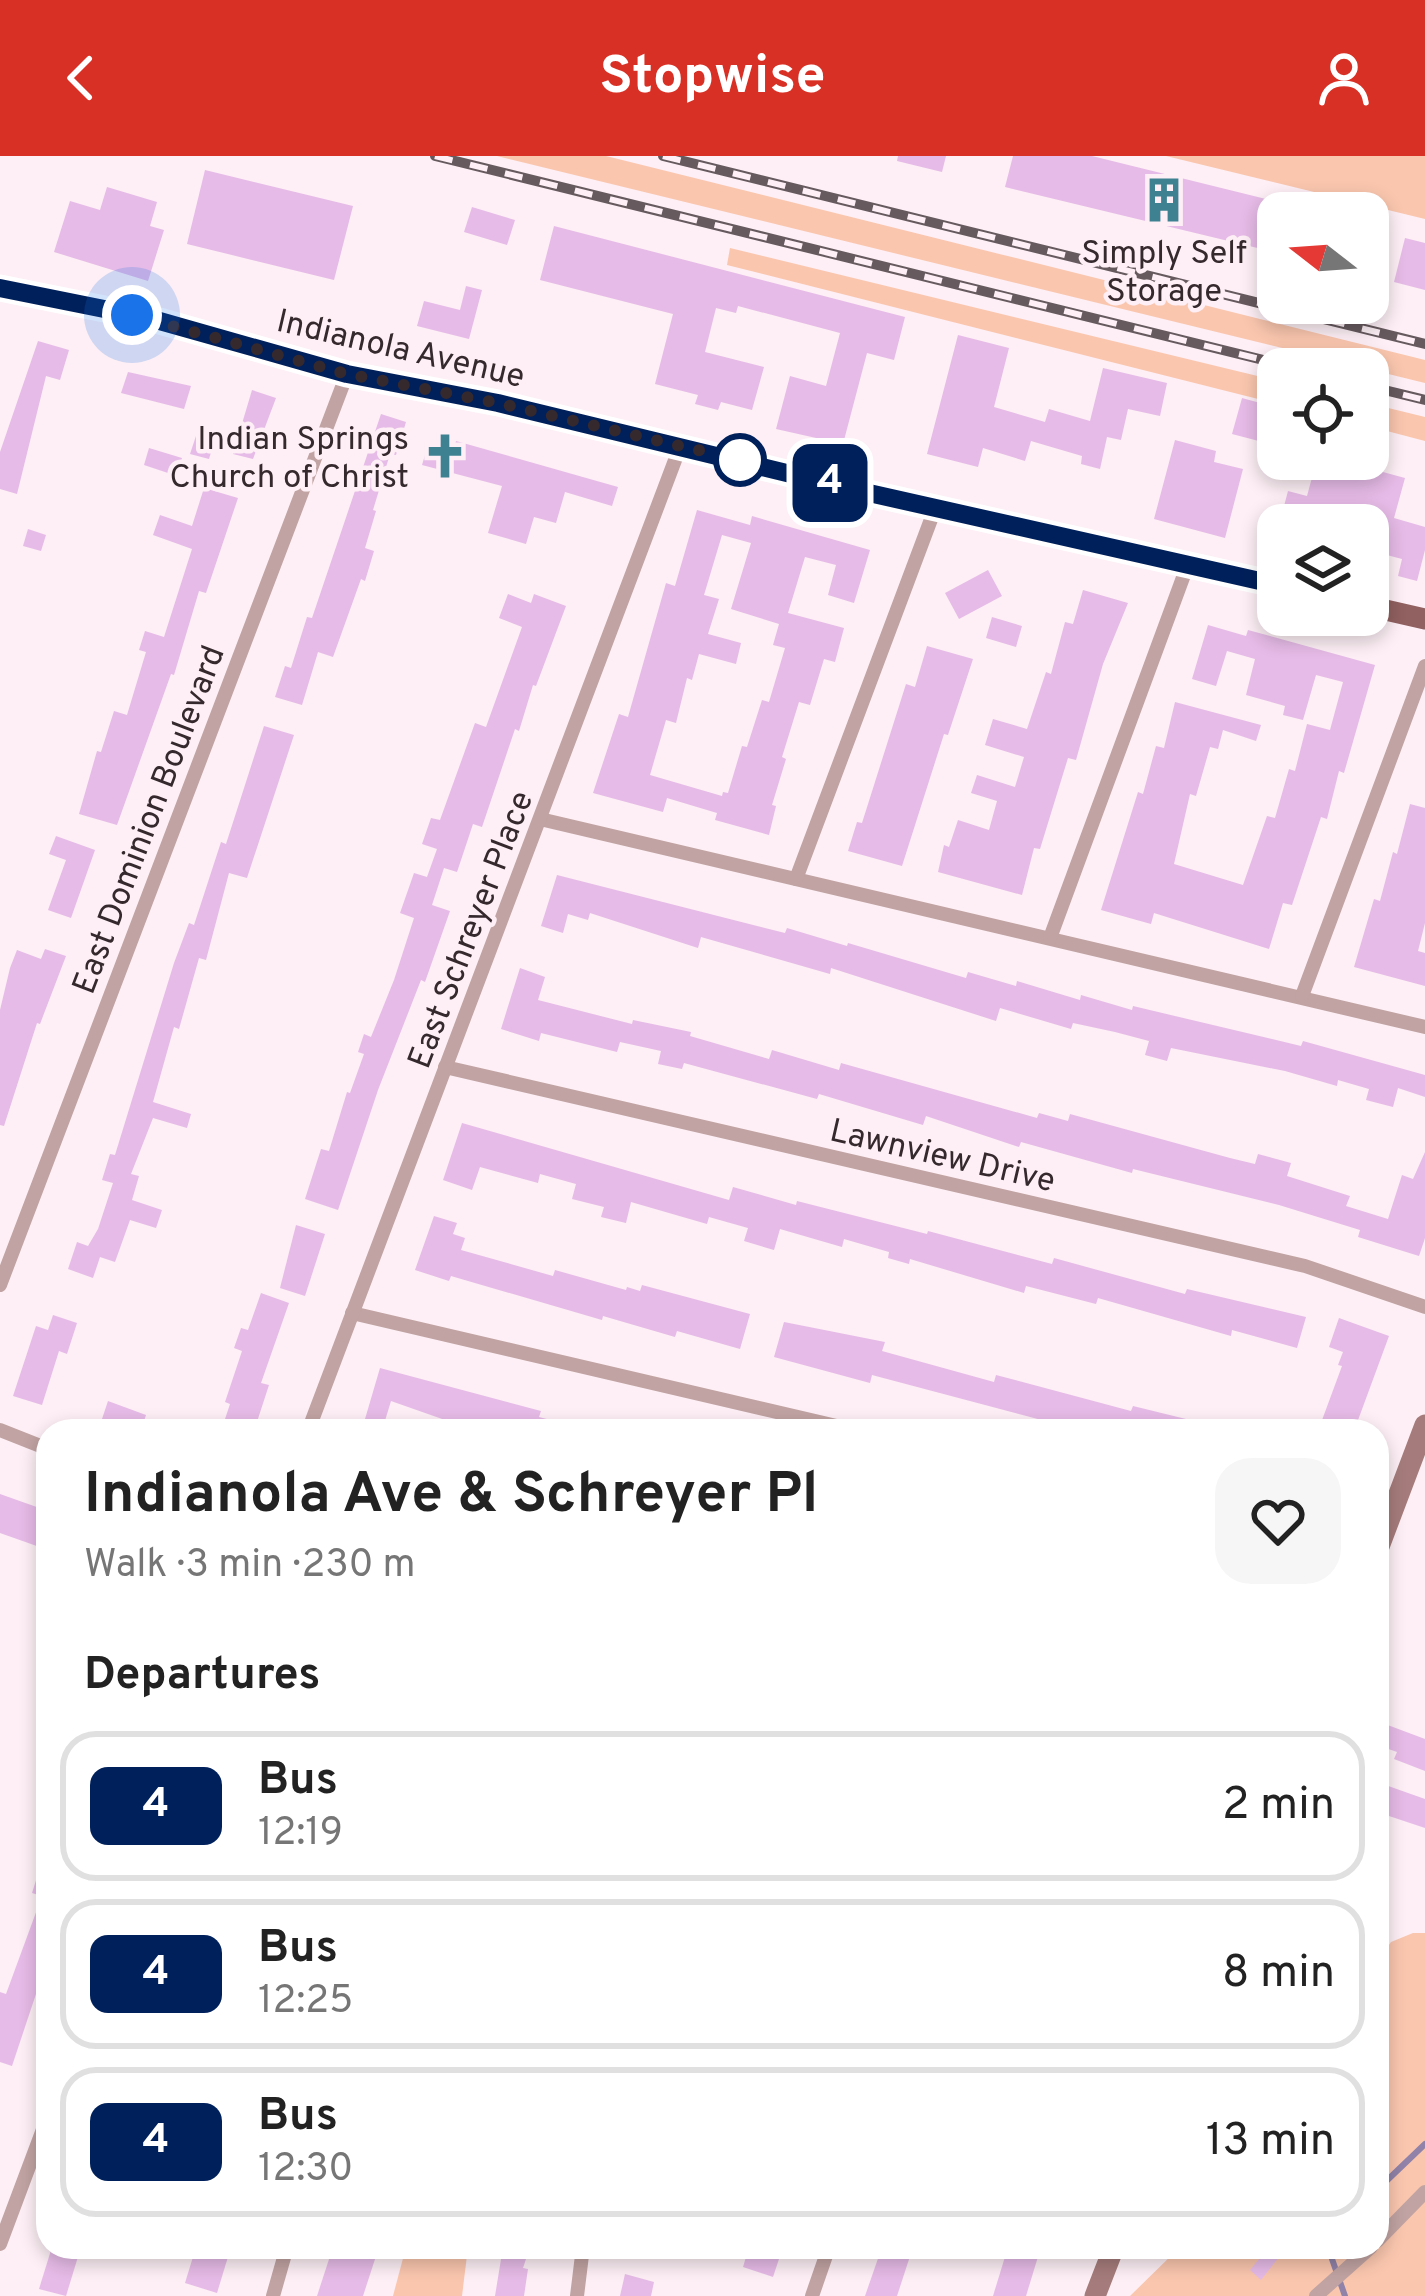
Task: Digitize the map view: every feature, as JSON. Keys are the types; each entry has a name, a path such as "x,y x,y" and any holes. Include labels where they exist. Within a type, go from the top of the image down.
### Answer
{"main road":[{"name":"Indianola Avenue","path":"3,296 149,318 347,374 498,403 1257,580"},
{"path":"1389,611 1425,620"},
{"path":"1389,1520 1425,1425"},
{"path":"1095,2296 1109,2259"}],"street":[{"name":"East Dominion Boulevard","path":"0,1285 347,374"},
{"name":"East Schreyer Place","path":"312,1419 680,447"},
{"path":"796,879 936,506"},
{"path":"1050,938 1187,564"},
{"path":"1302,996 1425,666"},
{"path":"539,819 1425,1027"},
{"name":"Lawnview Drive","path":"445,1067 1306,1265 1425,1307"},
{"path":"352,1313 807,1419"},
{"path":"0,1430 36,1444"},
{"path":"0,2244 36,2148"},
{"path":"1389,2229 1425,2192"},
{"path":"273,2296 284,2259"},
{"path":"577,2296 582,2259"},
{"path":"812,2296 825,2259"},
{"path":"1316,2296 1357,2259"}],"shaded area":[{"path":"497,156 606,156 1257,318 1257,324 1280,324 1377,348 1282,348"},
{"path":"1166,156 1425,156 1425,219 1389,210 1389,192 1314,192"},
{"path":"730,248 1257,376 1257,399 727,265"},
{"path":"1389,351 1425,360 1425,383 1389,374"},
{"path":"1389,408 1425,417 1425,441 1389,432"},
{"path":"1425,1933 1425,2296 1130,2296 1168,2259 1389,2259 1391,1942"},
{"path":"403,2259 467,2259 462,2296 393,2296"}],"building":[{"path":"898,156 946,156 942,172 897,161"},
{"name":"Simply Self Storage","path":"1013,156 1092,156 1257,197 1257,248 1005,187"},
{"path":"205,170 353,206 334,280 187,244"},
{"path":"107,187 157,202 150,226 164,230 148,281 54,252 70,201 100,210"},
{"path":"472,207 515,220 507,245 464,232"},
{"path":"554,226 905,317 894,360 867,353 843,444 776,429 790,376 826,386 840,333 738,306 736,313 716,308 705,352 764,367 752,410 721,402 718,410 695,404 698,395 655,384 673,314 540,280"},
{"path":"1405,238 1425,243 1425,290 1394,282"},
{"path":"466,286 482,290 469,339 417,326 424,301 460,310"},
{"path":"958,335 1009,348 994,407 1045,422 1049,409 1090,421 1103,368 1167,383 1160,416 1128,409 1121,440 1107,437 1100,469 1081,464 1082,456 1031,441 1025,461 983,448 978,467 927,454"},
{"path":"38,341 69,350 60,380 46,376 17,494 0,489 0,452"},
{"path":"128,372 191,386 184,409 121,393"},
{"path":"252,390 276,398 253,459 233,454"},
{"path":"1242,398 1257,402 1257,441 1232,434"},
{"path":"381,414 406,422 396,455 390,454 373,510 365,548 374,551 365,581 361,579 333,657 318,652 302,705 275,697 285,666 291,668 307,617 312,618"},
{"path":"196,436 214,442 209,459 190,454"},
{"path":"1175,440 1216,451 1214,462 1243,469 1225,538 1154,519"},
{"path":"456,441 618,487 612,506 565,492 556,523 534,517 526,544 488,533 502,486 422,465 428,445 453,453"},
{"path":"149,448 182,458 177,476 144,465"},
{"path":"1389,474 1405,478 1394,518 1425,527 1417,581 1398,576 1402,559 1389,556 1389,504 1285,504 1288,491 1307,496 1311,480 1389,480"},
{"path":"204,488 238,498 206,593 199,591 174,675 117,825 79,814 114,711 127,715 146,652 139,650 145,631 164,637 192,549 153,535 160,515 192,526"},
{"path":"697,510 750,525 752,516 870,550 854,603 828,595 836,565 805,557 788,613 844,628 835,662 824,659 810,705 799,702 782,757 786,759 772,805 776,806 769,835 715,820 717,813 667,798 663,812 593,793 619,714 628,717 666,583 675,586","holes":["722,535 751,543 731,609 779,624 773,645 785,648 769,702 762,700 728,793 722,796 650,775 666,720 676,723 687,678 692,680 699,654 736,664 741,643 708,634 719,599 704,595"]},
{"path":"28,529 46,535 41,551 23,546"},
{"path":"988,570 1002,596 959,619 945,593"},
{"path":"1083,590 1128,603 1103,664 1076,760 1068,758 1040,849 1034,848 1022,895 938,872 944,845 949,847 958,820 989,830 997,801 971,793 977,775 1015,787 1024,757 985,745 993,719 1027,729 1046,672 1051,674 1065,622 1073,624"},
{"path":"508,594 531,603 534,594 566,606 519,731 515,729 482,827 473,824 457,872 444,868 432,905 450,911 378,1090 338,1210 305,1199 321,1149 329,1151 364,1054 358,1052 364,1034 371,1037 394,980 414,918 400,913 414,873 427,877 437,849 422,844 431,818 440,820 475,723 486,727 522,627 499,618"},
{"path":"992,617 1022,626 1016,647 986,638"},
{"path":"1208,625 1246,636 1248,630 1375,665 1327,819 1321,817 1292,905 1283,903 1269,949 1154,913 1151,924 1101,910 1138,792 1143,794 1156,746 1164,748 1175,702 1261,725 1256,741 1223,730 1218,749 1210,747 1196,796 1190,794 1174,864 1243,885 1267,816 1275,818 1289,769 1295,771 1307,724 1330,730 1343,682 1316,675 1303,720 1283,715 1285,706 1246,695 1255,659 1227,651 1216,686 1192,679"},
{"path":"927,646 973,659 902,866 848,851 857,822 862,823 906,684 915,687"},
{"path":"264,726 294,735 247,878 229,873 206,960 199,958 153,1102 191,1114 187,1128 153,1118 131,1174 139,1176 132,1200 162,1210 156,1228 130,1220 115,1262 100,1257 93,1278 68,1269 77,1242 88,1246 98,1229 113,1183 102,1180 110,1154 115,1155 174,963 189,923 194,925 221,842 226,844"},
{"path":"1410,804 1425,808 1425,923 1418,951 1425,953 1425,986 1354,967 1374,899 1380,901 1393,852 1397,854"},
{"path":"56,836 95,850 71,918 48,910 66,860 49,854"},
{"path":"557,875 785,933 787,928 848,943 966,978 968,972 1016,986 1017,981 1080,1000 1081,995 1301,1046 1303,1041 1425,1075 1425,1097 1398,1088 1393,1107 1366,1100 1369,1089 1338,1080 1337,1086 1171,1048 1167,1061 1145,1055 1149,1041 1115,1032 1073,1023 1071,1029 1000,1008 996,1021 831,968 830,974 701,937 698,948 590,913 588,920 568,914 563,933 541,926"},
{"path":"45,949 66,956 37,1023 4,1126 0,1125 0,1010 17,950 41,959"},
{"path":"520,968 545,977 538,1000 632,1024 633,1020 691,1032 690,1036 769,1059 772,1050 839,1070 841,1063 1037,1118 1039,1113 1068,1121 1070,1114 1255,1164 1258,1154 1291,1163 1287,1176 1350,1196 1346,1206 1388,1219 1402,1175 1413,1179 1425,1152 1425,1238 1419,1256 1358,1237 1360,1230 1279,1205 1133,1169 1132,1173 1021,1142 1019,1147 926,1116 923,1125 819,1094 817,1099 684,1063 682,1069 658,1064 661,1051 620,1042 617,1052 541,1033 539,1041 501,1029"},
{"path":"462,1123 729,1200 733,1187 1052,1264 1054,1258 1185,1294 1187,1289 1306,1317 1297,1348 1232,1330 1231,1336 1098,1298 1096,1304 1026,1286 1024,1293 910,1259 909,1264 888,1258 889,1252 844,1239 842,1247 780,1229 774,1250 744,1241 748,1228 709,1217 707,1224 631,1202 626,1223 601,1217 604,1207 572,1199 576,1184 540,1174 538,1183 480,1167 472,1190 443,1180"},
{"path":"434,1216 457,1223 453,1234 465,1238 461,1250 553,1276 555,1270 626,1290 640,1291 642,1285 750,1314 740,1349 677,1331 675,1337 603,1316 602,1320 415,1270"},
{"path":"296,1225 325,1234 305,1296 280,1288"},
{"path":"261,1293 289,1303 261,1383 269,1385 258,1419 225,1419 230,1404 225,1402 242,1351 234,1348 241,1328 248,1330"},
{"path":"53,1315 77,1323 67,1354 59,1351 42,1405 13,1396 36,1326 48,1330"},
{"path":"1339,1318 1389,1336 1358,1419 1322,1419 1342,1366 1338,1365 1343,1352 1329,1347"},
{"path":"784,1322 885,1342 882,1351 994,1382 996,1375 1131,1411 1133,1406 1186,1419 1038,1419 872,1375 870,1383 774,1357"},
{"path":"380,1368 541,1411 539,1417 547,1419 442,1419 391,1401 386,1419 365,1419"},
{"path":"108,1401 146,1415 145,1419 102,1419"},
{"path":"0,1494 36,1507 36,1546 0,1533"},
{"path":"1389,1726 1425,1739 1425,1771 1394,1759 1397,1752 1389,1749"},
{"path":"1389,1786 1425,1799 1425,1828 1389,1816"},
{"path":"36,1912 36,1994 12,2066 0,2062 0,1992 6,1994"},
{"path":"48,2259 77,2259 66,2296 39,2289"},
{"path":"192,2259 227,2259 217,2293 185,2283"},
{"path":"329,2259 375,2259 363,2296 317,2296"},
{"path":"501,2259 526,2259 524,2296 495,2296"},
{"path":"745,2259 779,2259 773,2277 743,2267"},
{"path":"878,2259 909,2259 897,2296 865,2296"},
{"path":"1004,2259 1037,2259 1026,2296 993,2296"},
{"path":"1259,2259 1278,2259 1261,2280 1250,2270"},
{"path":"625,2274 654,2282 651,2296 620,2296"}],"waterway":[{"path":"1389,2178 1425,2144"},
{"path":"1332,2259 1345,2296"}],"railway":[{"path":"435,156 1257,358"},
{"path":"663,156 1425,344"},
{"path":"1389,391 1425,400"}],"bus line":[{"name":"4","path":"0,288 149,318 347,374 498,403 1257,580"}],"place":[{"name":"Simply Self Storage","path":"1164,200"},
{"name":"Indian Springs Church of Christ","path":"445,456"}],"route":[{"path":"132,315 347,374 498,403 740,460"}]}
